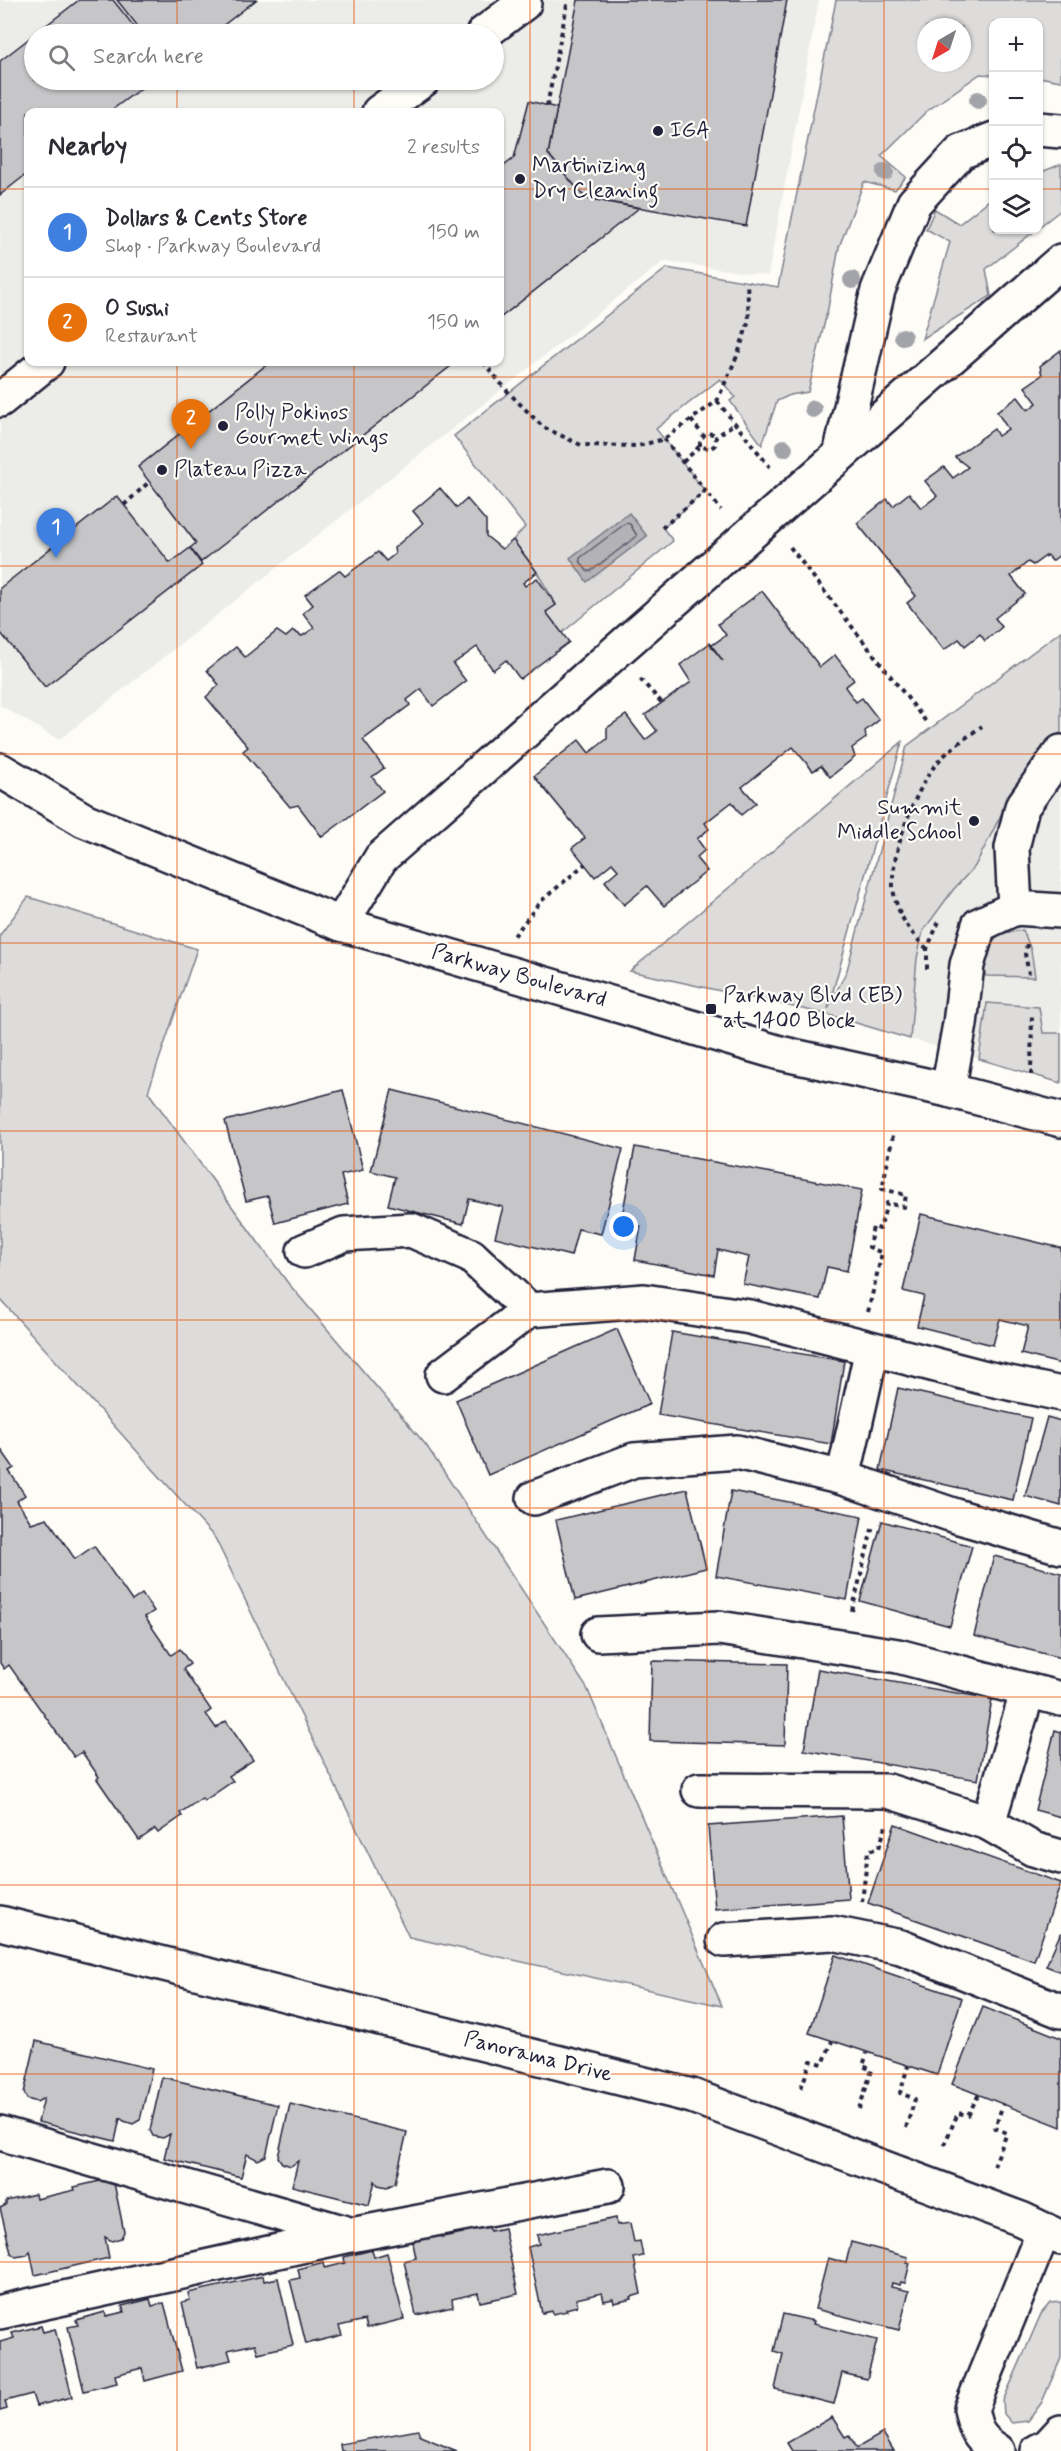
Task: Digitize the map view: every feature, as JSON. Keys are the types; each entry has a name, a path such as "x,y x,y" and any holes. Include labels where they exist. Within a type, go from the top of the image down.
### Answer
{"street":[{"path":"496,24 524,3 524,0"},
{"path":"384,108 409,90"},
{"path":"1043,129 1061,131"},
{"path":"840,455 878,290 914,203 961,152 989,141"},
{"path":"341,924 381,858 1061,261"},
{"path":"0,426 6,395 41,366"},
{"path":"1016,908 1012,848 1022,807 1061,752"},
{"name":"Parkway Boulevard","path":"0,770 84,820 341,924 780,1053 948,1090 1061,1120"},
{"path":"948,1090 960,1024 967,965 979,925 1016,908 1061,911"},
{"path":"304,1251 344,1234 411,1230 471,1256 529,1310"},
{"path":"442,1375 529,1310 644,1301 750,1317 866,1348 1061,1394"},
{"path":"843,1478 866,1348"},
{"path":"534,1498 634,1460 736,1452 843,1478 1061,1547"},
{"path":"598,1634 719,1628 898,1656 1061,1699"},
{"path":"988,1823 1028,1690"},
{"path":"699,1790 888,1791 988,1823 1034,1849 1061,1857"},
{"name":"Panorama Drive","path":"0,1923 692,2096 1053,2234"},
{"path":"724,1940 832,1933 901,1947 1061,2011"},
{"path":"0,2133 351,2235"},
{"path":"0,2312 351,2235 608,2186"},
{"path":"998,2451 986,2444 975,2431 971,2409 1053,2234"},
{"path":"1038,2451 1048,2446 1061,2432"}],"path":[{"path":"547,106 568,0"},
{"path":"486,366 508,393 543,427 581,445 638,447 664,439 717,401 738,354 749,320 747,282"},
{"path":"717,401 793,496"},
{"path":"691,420 703,435"},
{"path":"716,437 735,423"},
{"path":"703,435 713,434 716,437"},
{"path":"683,462 700,446 703,435"},
{"path":"700,446 710,449 716,445 716,437"},
{"path":"664,439 705,491 756,529 927,723"},
{"path":"124,505 149,482"},
{"path":"662,528 705,491"},
{"path":"927,949 907,929 894,894 896,854 919,791 937,764 982,726"},
{"path":"513,938 518,928 540,902 585,864"},
{"path":"1031,1082 1032,1012"},
{"path":"866,1348 882,1253 869,1247 873,1227 880,1229 887,1203 904,1207 906,1195 882,1189 893,1135"},
{"path":"844,1647 881,1491"},
{"path":"858,1939 868,1851 879,1848 897,1794"},
{"path":"801,2088 811,2061 823,2064 832,2041"},
{"path":"859,2109 872,2070 863,2066 867,2053"},
{"path":"906,2128 915,2099 900,2093 908,2066"},
{"path":"944,2145 958,2113 968,2115 979,2094"},
{"path":"994,2166 1007,2133 995,2128 1003,2104"}],"shaded area":[{"path":"0,0 819,0 768,276 664,261 59,740 0,705"},
{"path":"836,0 1061,0 1061,81 1043,78 1043,18 989,18 989,75 980,74 927,111 881,156 906,177 895,190 864,182 839,247 828,308 808,392 790,395 777,401 762,445 730,401 735,397 720,379 656,429 705,491 663,528 673,541 562,633 546,612 556,604 535,569 513,540 525,527 454,436 667,268 778,287"},
{"path":"1061,164 1061,210 1043,224 1043,180 1043,171"},
{"path":"989,200 989,234 1031,234 986,269 991,296 922,339 950,242 926,229 935,209 959,224"},
{"name":"Summit Middle School","path":"1061,631 1061,1083 826,1014 847,970 907,746"},
{"path":"1061,631 1061,732 1002,813 975,866 953,890 923,931 917,958 910,1039 826,1014 630,971 902,742 828,1009 847,970 907,746"},
{"path":"28,897 197,949 148,1092 288,1283 426,1445 587,1688 722,2006 409,1937 215,1538 0,1299 0,935"},
{"path":"1023,930 1031,950 1035,977 986,976 980,961 999,934"},
{"path":"987,1003 1039,1007 1043,1033 1061,1033 1061,1083 979,1059"},
{"path":"1061,2302 1061,2358 1042,2402 1028,2421 1012,2423 1004,2414 1003,2401 1041,2314 1050,2303"}],"water":[{"path":"629,513 647,536 587,582 570,558"}],"building":[{"path":"79,0 113,0 132,24 48,24"},
{"path":"117,0 256,0 225,24 136,24"},
{"name":"IGA","path":"578,0 787,0 746,226 585,198 548,154"},
{"path":"24,43 24,90 139,90 114,108 24,108 24,176 0,195 0,61"},
{"path":"529,101 557,108 548,154 585,198 639,208 504,315 504,166 514,158"},
{"path":"1061,350 1061,554 1052,561 1047,555 1033,565 1028,562 1011,576 1025,594 995,618 1002,627 985,641 980,634 965,646 959,639 944,650 907,603 916,596 857,523 887,499 893,506 909,493 921,508 937,496 925,481 944,467 953,478 968,467 955,457 994,429 998,436 1008,429 997,412 1018,397 1028,410 1037,403 1025,387 1042,375 1040,366"},
{"path":"265,366 451,366 201,562 190,548 196,543 138,467"},
{"path":"440,488 457,508 467,499 486,521 486,536 502,549 513,540 537,572 523,583 525,586 537,578 556,605 546,612 569,642 520,679 506,660 493,670 477,647 453,664 466,681 433,706 421,689 407,700 410,705 363,740 384,768 372,777 383,791 322,837 298,805 290,807 243,751 248,747 206,697 219,685 207,670 236,647 245,657 277,631 286,637 293,631 302,636 314,628 303,613 313,605 305,595 339,570 345,576 378,552 386,561 395,554 394,548 423,523 413,511"},
{"path":"117,496 170,563 190,548 202,565 45,687 0,632 0,588"},
{"path":"762,591 820,667 835,655 854,680 845,687 856,702 862,698 879,720 865,731 866,738 852,748 855,757 830,777 821,766 813,771 793,747 742,787 756,803 741,815 732,802 705,823 709,829 697,839 705,850 696,858 707,871 664,906 647,886 624,905 605,881 618,870 612,863 595,877 572,848 585,838 534,776 579,740 589,753 607,739 607,728 626,715 645,740 657,731 645,715 691,682 680,665 710,643 712,645 726,635 718,624"},
{"path":"343,1090 363,1170 341,1175 348,1204 275,1223 268,1196 246,1201 225,1121"},
{"path":"392,1090 623,1149 601,1234 578,1229 571,1256 495,1237 503,1207 469,1199 463,1224 388,1205 395,1177 371,1171"},
{"path":"635,1147 862,1190 847,1271 827,1267 820,1299 743,1284 749,1257 718,1250 714,1275 635,1260 641,1226 621,1222"},
{"path":"921,1214 1061,1248 1061,1364 1021,1354 1028,1326 1000,1319 993,1345 917,1326 924,1296 903,1291"},
{"path":"617,1329 650,1404 488,1475 456,1400"},
{"path":"672,1332 844,1361 831,1444 658,1415"},
{"path":"898,1388 1031,1418 1013,1500 880,1470"},
{"path":"1047,1417 1061,1421 1061,1506 1025,1496"},
{"path":"0,1448 14,1468 9,1471 25,1495 17,1501 31,1523 47,1518 75,1559 94,1546 132,1601 142,1594 154,1611 145,1617 171,1655 180,1649 190,1664 183,1669 211,1710 206,1714 216,1728 226,1721 253,1760 229,1776 233,1781 204,1801 202,1798 180,1813 182,1816 158,1833 155,1829 139,1840 97,1779 99,1777 82,1752 74,1757 9,1665 4,1669 0,1663"},
{"path":"687,1489 706,1568 575,1600 556,1520"},
{"path":"731,1491 862,1516 847,1600 716,1576"},
{"path":"882,1521 972,1546 950,1626 860,1601"},
{"path":"994,1556 1061,1573 1061,1658 974,1636"},
{"path":"652,1661 787,1664 785,1745 650,1741"},
{"path":"818,1669 992,1699 978,1780 804,1750"},
{"path":"1055,1730 1061,1732 1061,1817 1035,1810"},
{"path":"842,1816 849,1899 715,1909 708,1826"},
{"path":"895,1824 1061,1883 1034,1961 868,1903"},
{"path":"1061,1932 1061,1972 1046,1966"},
{"path":"835,1955 962,1998 937,2075 809,2033"},
{"path":"983,2007 1061,2038 1061,2127 952,2084"},
{"path":"36,2041 152,2069 140,2120 133,2124 120,2118 115,2141 38,2122 44,2098 37,2102 27,2099 24,2093"},
{"path":"162,2077 278,2105 266,2156 258,2160 247,2154 241,2177 164,2158 170,2134 163,2138 153,2136 150,2130"},
{"path":"290,2104 407,2132 395,2183 387,2187 378,2185 375,2181 369,2205 292,2186 298,2161 291,2166 282,2163 278,2157"},
{"path":"113,2178 124,2232 121,2238 112,2241 105,2237 109,2258 35,2275 30,2251 27,2255 16,2257 11,2253 0,2208 6,2205 6,2201 35,2194 36,2199"},
{"path":"616,2218 617,2225 630,2223 634,2242 640,2241 643,2256 634,2258 641,2294 631,2297 632,2299 614,2303 613,2299 604,2301 602,2293 576,2299 577,2306 566,2309 567,2311 553,2314 552,2311 542,2313 528,2247 539,2244 537,2235"},
{"path":"488,2223 490,2231 504,2228 518,2294 480,2302 478,2293 452,2299 453,2307 416,2315 404,2261 416,2258 412,2238 441,2232 442,2237 463,2233 461,2228"},
{"path":"851,2242 908,2257 907,2262 910,2263 905,2283 901,2282 900,2285 892,2283 891,2287 909,2291 899,2330 815,2309 828,2258 846,2263"},
{"path":"372,2250 374,2257 387,2253 404,2319 367,2328 365,2320 339,2326 342,2335 306,2344 290,2280 300,2278 298,2269 324,2262 325,2268 345,2263 344,2257"},
{"path":"263,2276 264,2281 278,2278 293,2345 258,2353 255,2344 228,2350 231,2360 197,2368 182,2302 190,2300 188,2293"},
{"path":"150,2299 152,2306 164,2303 182,2371 145,2381 142,2368 115,2375 117,2383 84,2391 68,2327 78,2325 76,2320 105,2312 106,2316 124,2312 122,2306"},
{"path":"783,2314 877,2340 867,2379 842,2373 834,2404 775,2389 783,2354 774,2351"},
{"path":"41,2326 43,2332 55,2329 72,2397 36,2406 32,2394 5,2401 7,2409 0,2411 0,2342 14,2338 12,2333"},
{"path":"832,2417 845,2437 849,2435 857,2448 883,2433 894,2451 792,2451 787,2443"},
{"path":"418,2430 420,2436 457,2451 341,2451 340,2444"}],"place":[{"name":"IGA","path":"658,131"},
{"name":"Martinizing Dry Cleaning","path":"520,179"},
{"name":"Polly Pokinos Gourmet Wings","path":"223,426"},
{"name":"O Sushi","path":"191,449"},
{"name":"Plateau Pizza","path":"162,470"},
{"name":"Dollars & Cents Store","path":"56,558"},
{"name":"Summit Middle School","path":"974,821"},
{"name":"Parkway Blvd (EB) at 1400 Block","path":"711,1009"}]}
